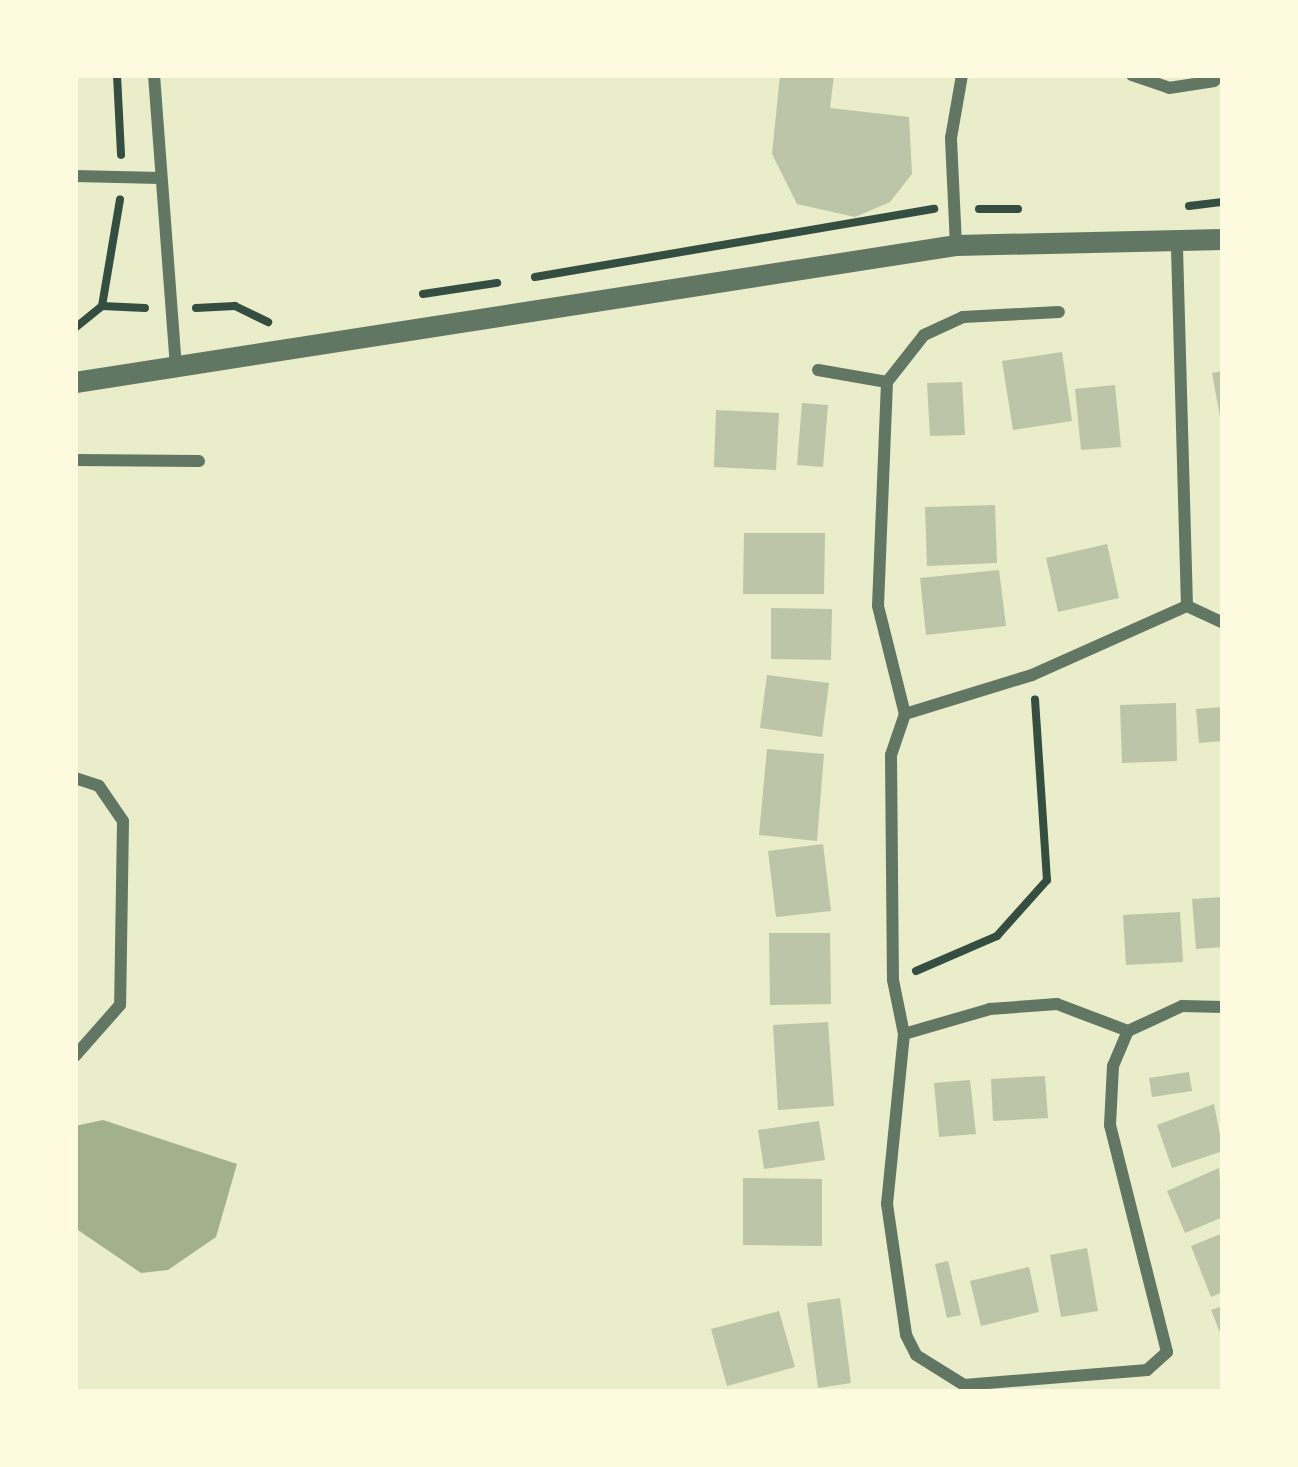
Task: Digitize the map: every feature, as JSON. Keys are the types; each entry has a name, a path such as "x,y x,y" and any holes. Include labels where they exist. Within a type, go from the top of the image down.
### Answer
{"street":[{"path":"154,75 176,372"},
{"path":"956,245 951,138 962,75"},
{"path":"1132,75 1169,88 1214,81"},
{"path":"75,176 160,178"},
{"path":"75,382 176,372 956,245 1082,237 1177,248 1223,239"},
{"path":"1177,248 1186,606"},
{"path":"1059,312 963,317 924,334 887,382 878,606 905,714 891,755 892,980 904,1034 887,1204 898,1299 916,1355 964,1385 1148,1370 1167,1352 1110,1125 1128,1031"},
{"path":"818,370 887,382"},
{"path":"75,460 199,461"},
{"path":"905,714 1032,675 1186,606 1223,623"},
{"path":"75,778 99,786 123,821 119,1005 75,1056"},
{"path":"904,1034 1057,1004 1128,1031 1182,1006 1223,1007"}],"path":[{"path":"75,328 102,306 115,266 122,177 117,75"},
{"path":"892,980 997,936 1047,880 1032,675"}],"shaded area":[{"path":"103,1120 237,1164 216,1237 168,1270 141,1273 75,1228 75,1126"}],"building":[{"path":"780,75 834,75 830,108 909,117 912,174 890,202 855,217 797,204 772,154"},
{"path":"1062,352 1072,421 1013,430 1002,361"},
{"path":"1223,371 1223,422 1221,422 1212,373"},
{"path":"962,382 965,435 930,436 927,383"},
{"path":"1115,385 1121,447 1081,450 1075,389"},
{"path":"802,403 828,405 823,467 797,465"},
{"path":"716,410 779,413 776,470 714,467"},
{"path":"995,505 997,563 927,566 925,507"},
{"path":"744,533 825,533 824,594 743,594"},
{"path":"1107,544 1119,598 1058,612 1046,558"},
{"path":"999,570 1006,626 926,635 920,578"},
{"path":"771,608 832,609 831,660 771,659"},
{"path":"767,675 829,683 822,737 760,728"},
{"path":"1176,703 1177,761 1122,763 1120,705"},
{"path":"1223,707 1223,741 1199,743 1196,709"},
{"path":"767,749 824,754 817,841 759,835"},
{"path":"823,844 831,911 776,917 768,851"},
{"path":"1223,897 1223,947 1196,949 1192,899"},
{"path":"1180,912 1183,962 1126,965 1123,915"},
{"path":"769,933 830,933 831,1004 770,1005"},
{"path":"828,1022 834,1106 778,1110 773,1025"},
{"path":"1189,1072 1192,1091 1152,1097 1149,1078"},
{"path":"1045,1076 1048,1118 993,1121 991,1079"},
{"path":"970,1080 976,1134 939,1137 934,1083"},
{"path":"1214,1104 1223,1151 1172,1168 1157,1125"},
{"path":"819,1121 825,1160 764,1169 758,1130"},
{"path":"1219,1168 1223,1217 1185,1233 1167,1191"},
{"path":"743,1178 822,1179 822,1246 743,1245"},
{"path":"1223,1233 1223,1292 1211,1297 1191,1246"},
{"path":"1087,1248 1098,1311 1061,1317 1050,1255"},
{"path":"948,1261 961,1315 947,1318 935,1264"},
{"path":"1029,1267 1039,1312 981,1326 970,1281"},
{"path":"840,1298 851,1383 818,1388 807,1303"},
{"path":"1223,1306 1223,1340 1211,1310"},
{"path":"779,1311 795,1367 727,1386 711,1329"}]}
